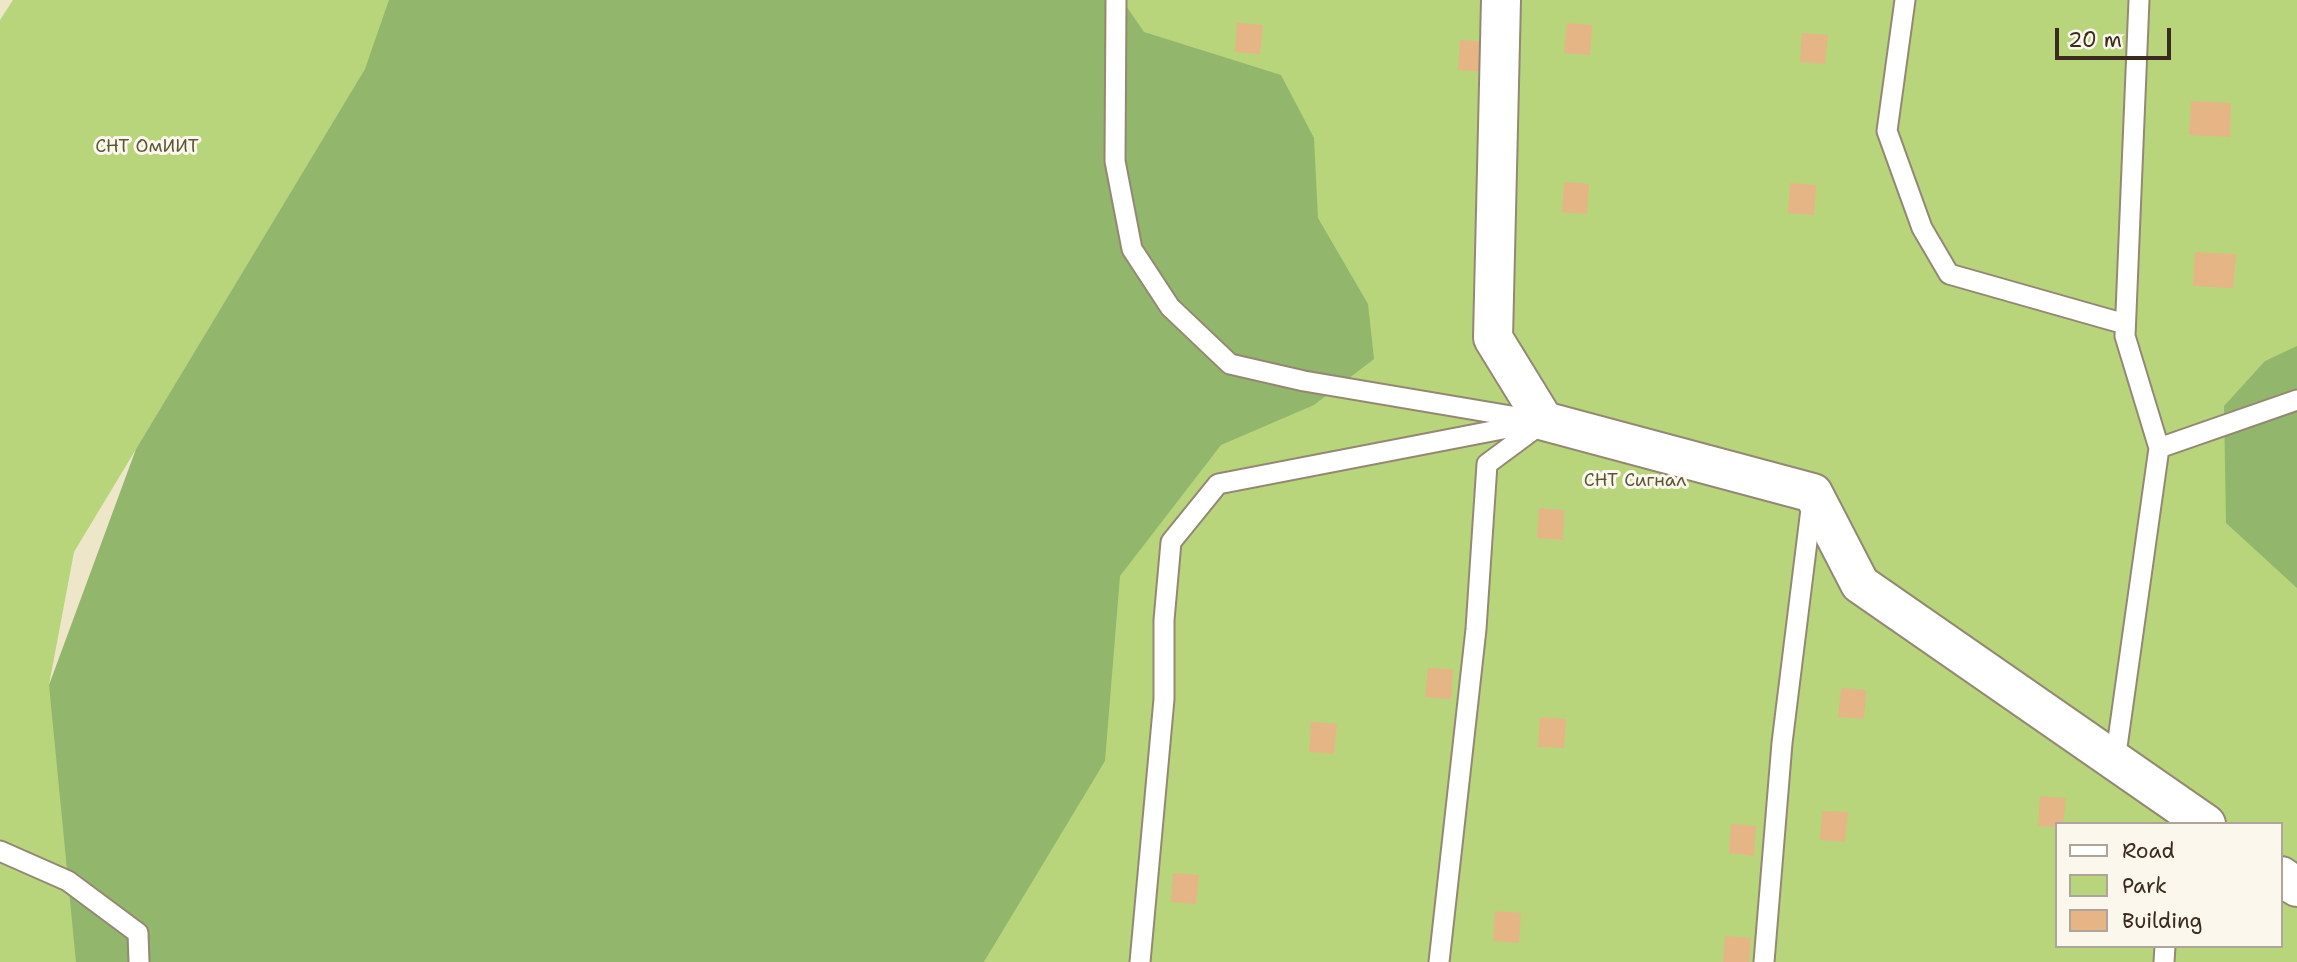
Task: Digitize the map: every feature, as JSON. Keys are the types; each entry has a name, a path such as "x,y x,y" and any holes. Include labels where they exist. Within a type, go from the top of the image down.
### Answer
{"street":[{"path":"1501,0 1493,338 1544,421 1813,493 1860,584 2203,822"}],"lane":[{"path":"1116,0 1115,160 1132,249 1170,307 1230,364 1304,381 1544,421"},
{"path":"1905,0 1887,131 1922,228 1949,274 2125,324"},
{"path":"2115,761 2159,448 2125,336 2140,0"},
{"path":"2159,448 2297,400"},
{"path":"1140,962 1164,699 1164,620 1171,542 1218,484 1544,421"},
{"path":"1439,962 1476,629 1487,464 1544,421"},
{"path":"1765,962 1782,743 1813,493"},
{"path":"0,851 68,881 138,933 139,962"}],"green space":[{"name":"СНТ ОмИИТ","path":"13,0 407,0 74,552 49,685 111,962 0,962 0,20"},
{"path":"389,0 1122,0 1144,32 1281,75 1314,138 1318,218 1368,304 1374,359 1314,405 1221,445 1120,576 1105,761 984,962 76,962 49,685 136,449 365,69"},
{"name":"СНТ Сигнал","path":"1080,0 2297,0 2297,962 984,962 1104,761"},
{"path":"2297,346 2297,588 2226,523 2224,406 2265,361"}],"building":[{"path":"1237,23 1263,25 1260,54 1235,52"},
{"path":"1567,23 1592,25 1590,55 1564,53"},
{"path":"1802,33 1828,35 1825,64 1800,62"},
{"path":"1460,40 1486,42 1484,72 1458,70"},
{"path":"2191,101 2231,103 2230,137 2189,135"},
{"path":"1564,182 1589,184 1587,214 1562,212"},
{"path":"1790,183 1816,185 1814,215 1788,213"},
{"path":"2195,252 2236,254 2233,288 2193,286"},
{"path":"1539,508 1564,510 1563,540 1537,538"},
{"path":"1428,668 1453,669 1451,699 1425,697"},
{"path":"1841,688 1866,690 1864,719 1838,717"},
{"path":"1540,717 1566,719 1564,748 1538,747"},
{"path":"1311,722 1337,724 1334,754 1309,752"},
{"path":"2040,796 2066,798 2063,822 2056,822 2056,827 2038,826"},
{"path":"1822,811 1848,812 1845,842 1820,840"},
{"path":"1731,824 1756,826 1754,856 1729,853"},
{"path":"1173,873 1199,875 1196,904 1171,902"},
{"path":"1495,911 1521,913 1519,943 1493,941"},
{"path":"1725,936 1751,938 1749,962 1723,962"}]}
